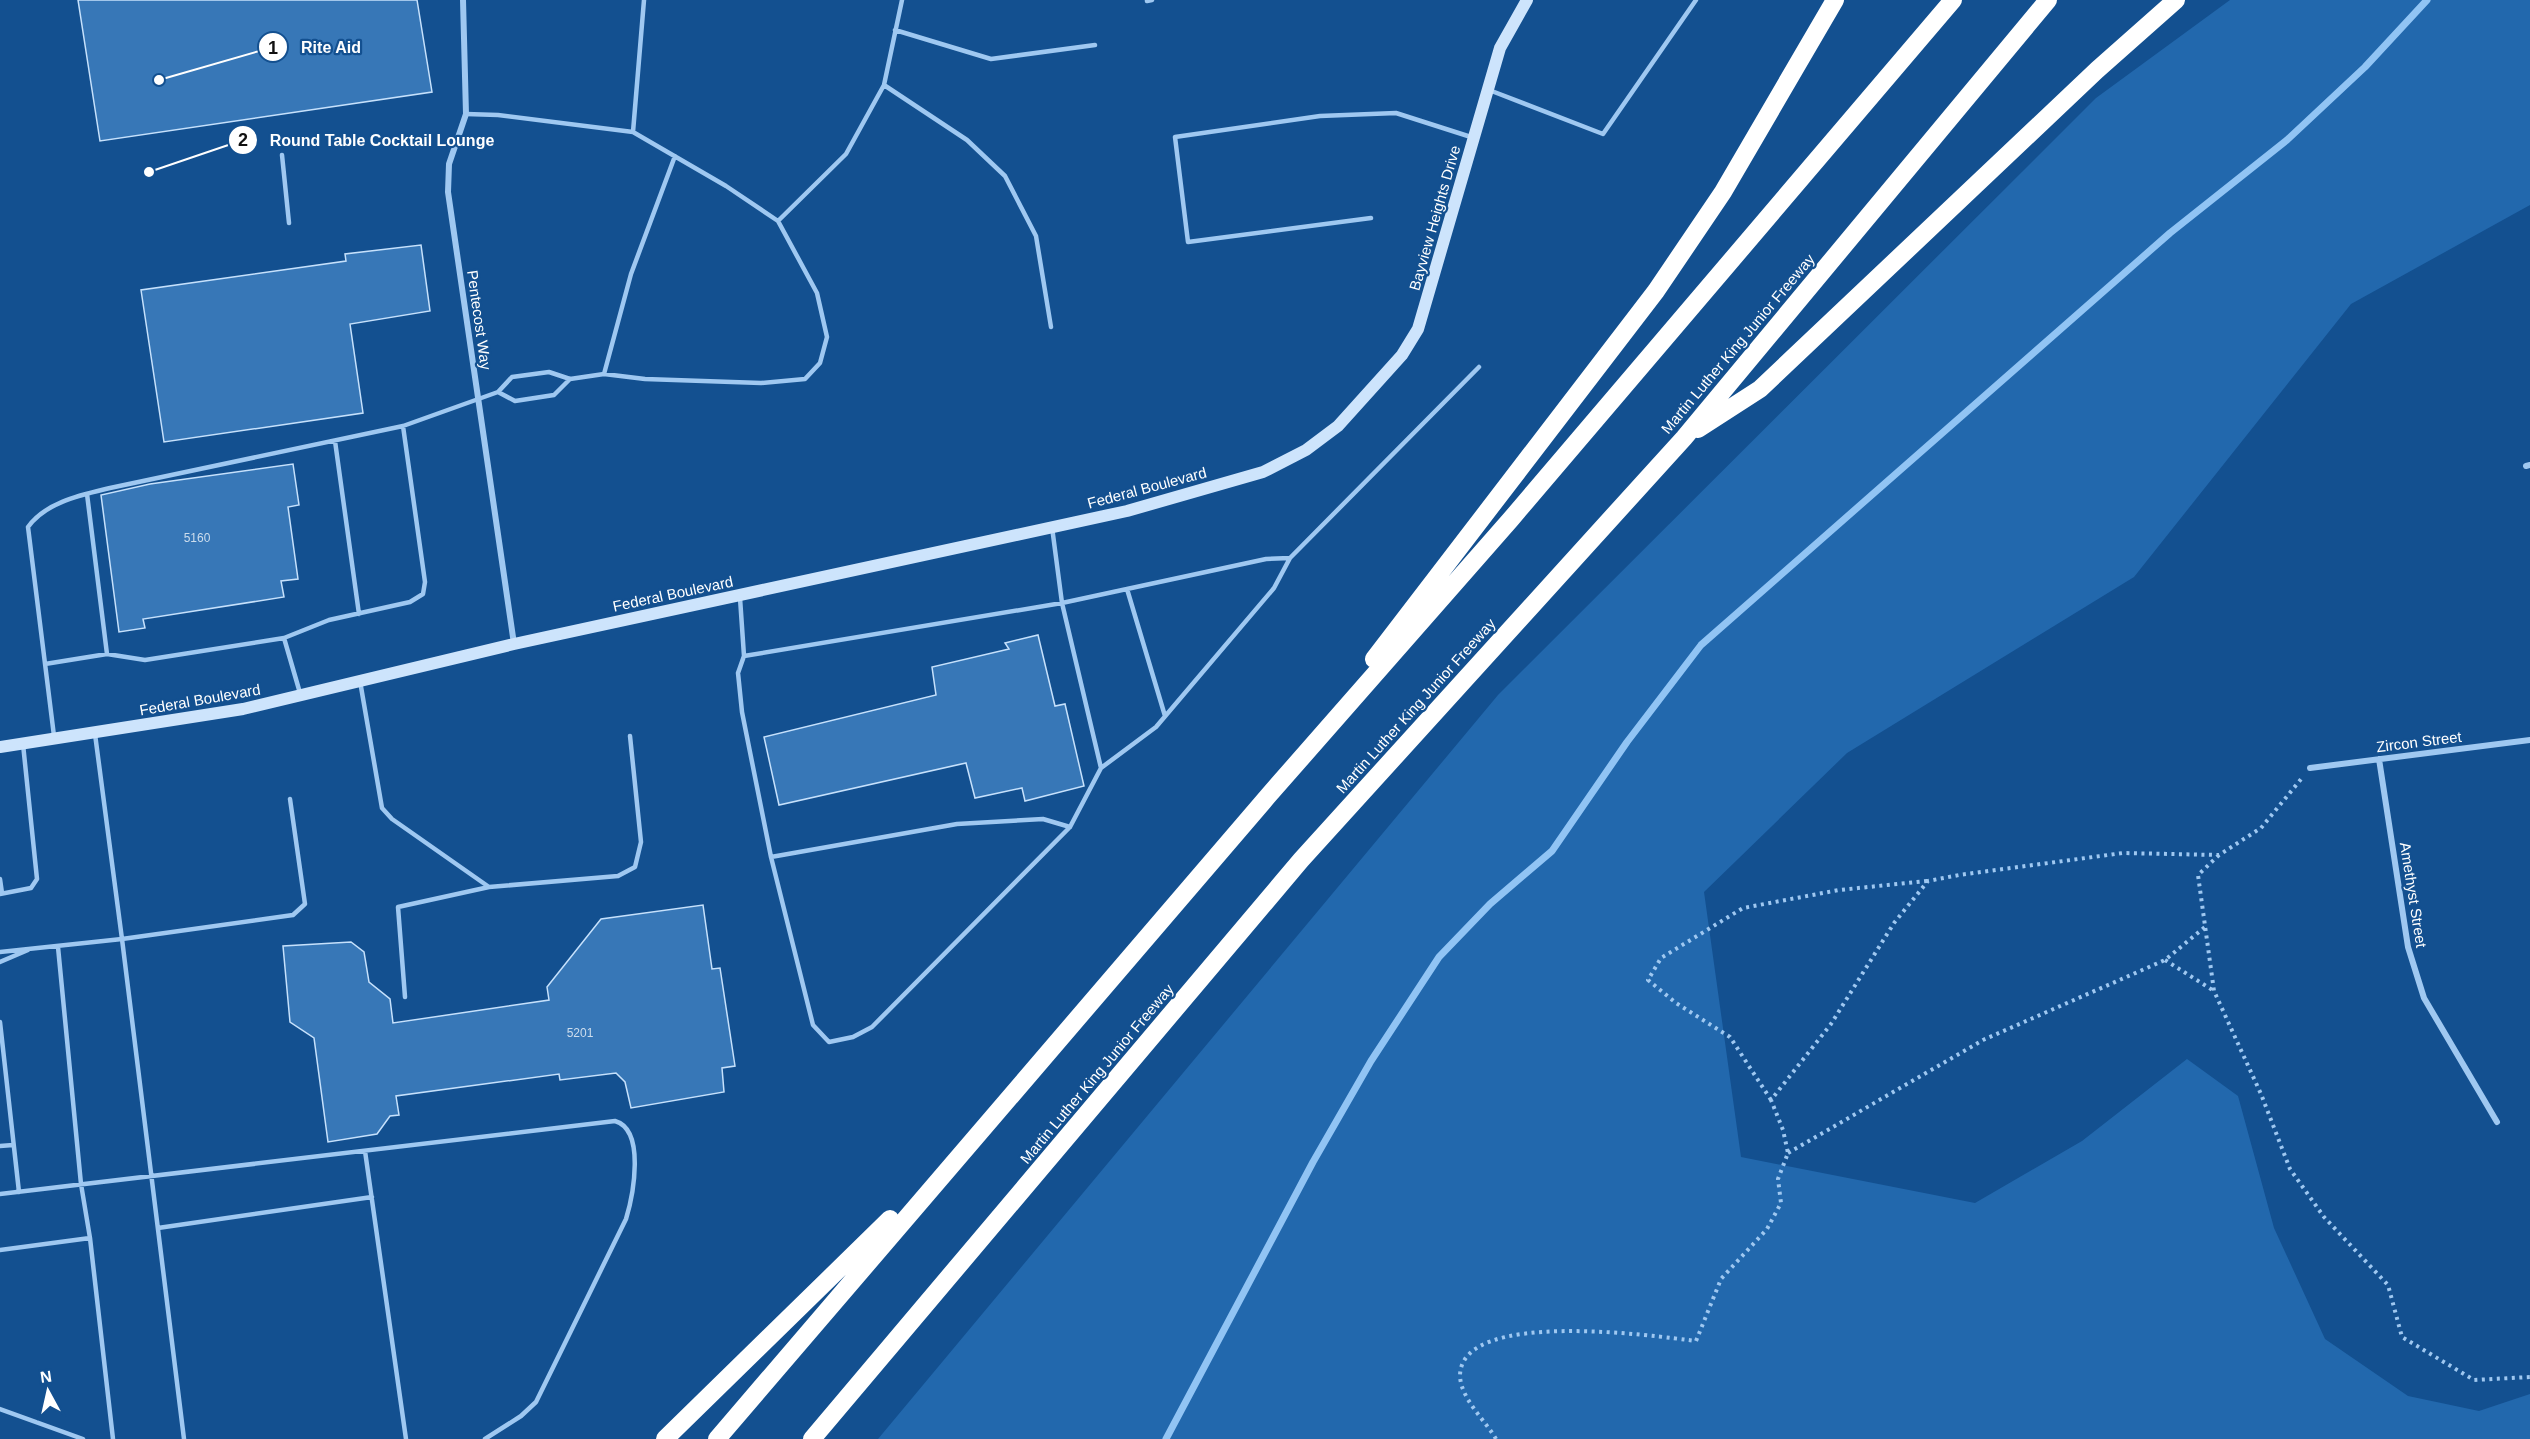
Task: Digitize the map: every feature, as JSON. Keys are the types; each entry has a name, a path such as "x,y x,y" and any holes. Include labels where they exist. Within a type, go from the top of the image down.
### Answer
{"highway":[{"path":"1268,796 1656,291 1723,192 1835,0"},
{"path":"717,1439 1268,796 1511,519 1953,0"},
{"name":"Martin Luther King Junior Freeway","path":"812,1439 1301,860 1684,438 2048,0"},
{"path":"1684,438 1760,389 2097,70 2176,0"},
{"path":"665,1439 986,1125"}],"main road":[{"name":"Bayview Heights Drive","path":"1338,426 1402,355 1418,329 1500,48 1527,0"},
{"name":"Federal Boulevard","path":"0,747 243,709 514,644 1127,511 1263,472 1306,450 1338,426"}],"street":[{"name":"Pentecost Way","path":"463,0 466,114 449,164 448,192 514,644"},
{"name":"Zircon Street","path":"2310,768 2530,740"},
{"name":"Amethyst Street","path":"2379,759 2408,946 2424,998 2497,1122"}],"lane":[{"path":"633,132 644,0"},
{"path":"778,221 846,154 884,85 902,0"},
{"path":"1488,89 1603,134 1696,0"},
{"path":"895,30 991,59 1095,45"},
{"path":"884,85 968,140 1005,176 1036,236 1051,327"},
{"path":"1371,218 1188,242 1175,137 1320,116 1396,113 1474,138"},
{"path":"54,739 28,527 44,510 87,494 403,426 498,392 512,377 549,372 570,379 604,374 645,379 761,383 805,379 820,363 827,337 817,293 778,221 726,186 633,132 498,115 466,114"},
{"path":"282,155 289,223"},
{"path":"604,374 631,274 675,156"},
{"path":"739,595 744,656 738,673 742,712 771,857 813,1025 829,1042 853,1037 872,1027 1070,827 1101,768 1156,727 1274,588 1290,558 1479,367"},
{"path":"498,392 515,401 554,395 570,379"},
{"path":"45,664 107,654 145,660 284,638 329,620 410,602 423,594 425,582 403,426"},
{"path":"335,441 358,614"},
{"path":"87,494 107,654"},
{"path":"1052,527 1062,603 1101,768"},
{"path":"744,656 1062,603 1266,559 1290,558"},
{"path":"1127,589 1166,716"},
{"path":"284,638 301,695"},
{"path":"360,681 382,808 392,819 489,887"},
{"path":"94,732 184,1439"},
{"path":"405,997 398,907 489,887 618,876 635,867 641,842 630,736"},
{"path":"0,879 1,893 31,888 37,879 24,744"},
{"path":"0,952 122,939 292,915 304,904 290,799"},
{"path":"771,857 957,824 1043,819 1070,827"},
{"path":"58,946 81,1184 90,1238 113,1439"},
{"path":"0,962 33,947"},
{"path":"0,1022 19,1192"},
{"path":"0,1194 615,1120 623,1123 631,1132 634,1151 633,1196 626,1218 536,1401 521,1416 485,1439"},
{"path":"0,1146 13,1145"},
{"path":"365,1150 406,1439"},
{"path":"158,1228 372,1197"},
{"path":"0,1250 90,1238"},
{"path":"0,1409 83,1439"}],"path":[{"path":"2310,768 2261,828 2219,855 2198,875 2214,991 2261,1094 2290,1169 2324,1217 2388,1285 2402,1337 2474,1380 2530,1377"},
{"path":"1496,1439 1465,1395 1460,1375 1467,1356 1491,1340 1539,1331 1634,1334 1696,1341 1721,1279 1767,1228 1781,1203 1778,1179 1788,1153 1783,1130 1771,1100 1730,1037 1676,1003 1648,980 1661,958 1743,908 1839,890 1928,881 2123,853 2219,855"},
{"path":"1771,1100 1831,1024 1894,923 1928,881"},
{"path":"1788,1153 1983,1040 2165,960 2205,926"},
{"path":"2165,960 2214,991"}],"shaded area":[{"path":"2230,0 2530,0 2530,205 2351,304 2134,577 1847,753 1704,892 1741,1157 1975,1203 2082,1141 2187,1059 2238,1096 2274,1228 2325,1339 2408,1396 2479,1411 2530,1394 2530,1439 878,1439 1498,695 2096,98"}],"building":[{"path":"78,0 417,0 432,92 100,141"},
{"path":"421,245 430,311 350,324 363,413 164,442 141,290 346,261 345,254"},
{"path":"293,464 299,505 288,507 298,579 281,581 284,597 143,619 145,628 119,632 101,495 150,484"},
{"path":"1038,635 1055,706 1065,704 1084,786 1025,801 1022,788 975,798 966,763 779,805 764,737 936,695 932,667 1009,649 1005,643"},
{"path":"703,905 712,969 720,968 735,1066 722,1068 724,1092 631,1108 625,1082 616,1073 560,1080 559,1074 396,1096 399,1115 390,1116 377,1134 328,1142 314,1038 290,1022 283,946 351,942 364,952 369,982 390,999 393,1023 549,1000 547,987 601,919"}],"waterway":[{"path":"1166,1439 1313,1162 1371,1061 1439,957 1490,904 1552,851 1627,742 1701,645 2170,233 2287,140 2365,67 2427,0"}],"place":[{"name":"Rite Aid","path":"159,80"},
{"name":"Round Table Cocktail Lounge","path":"149,172"}]}
